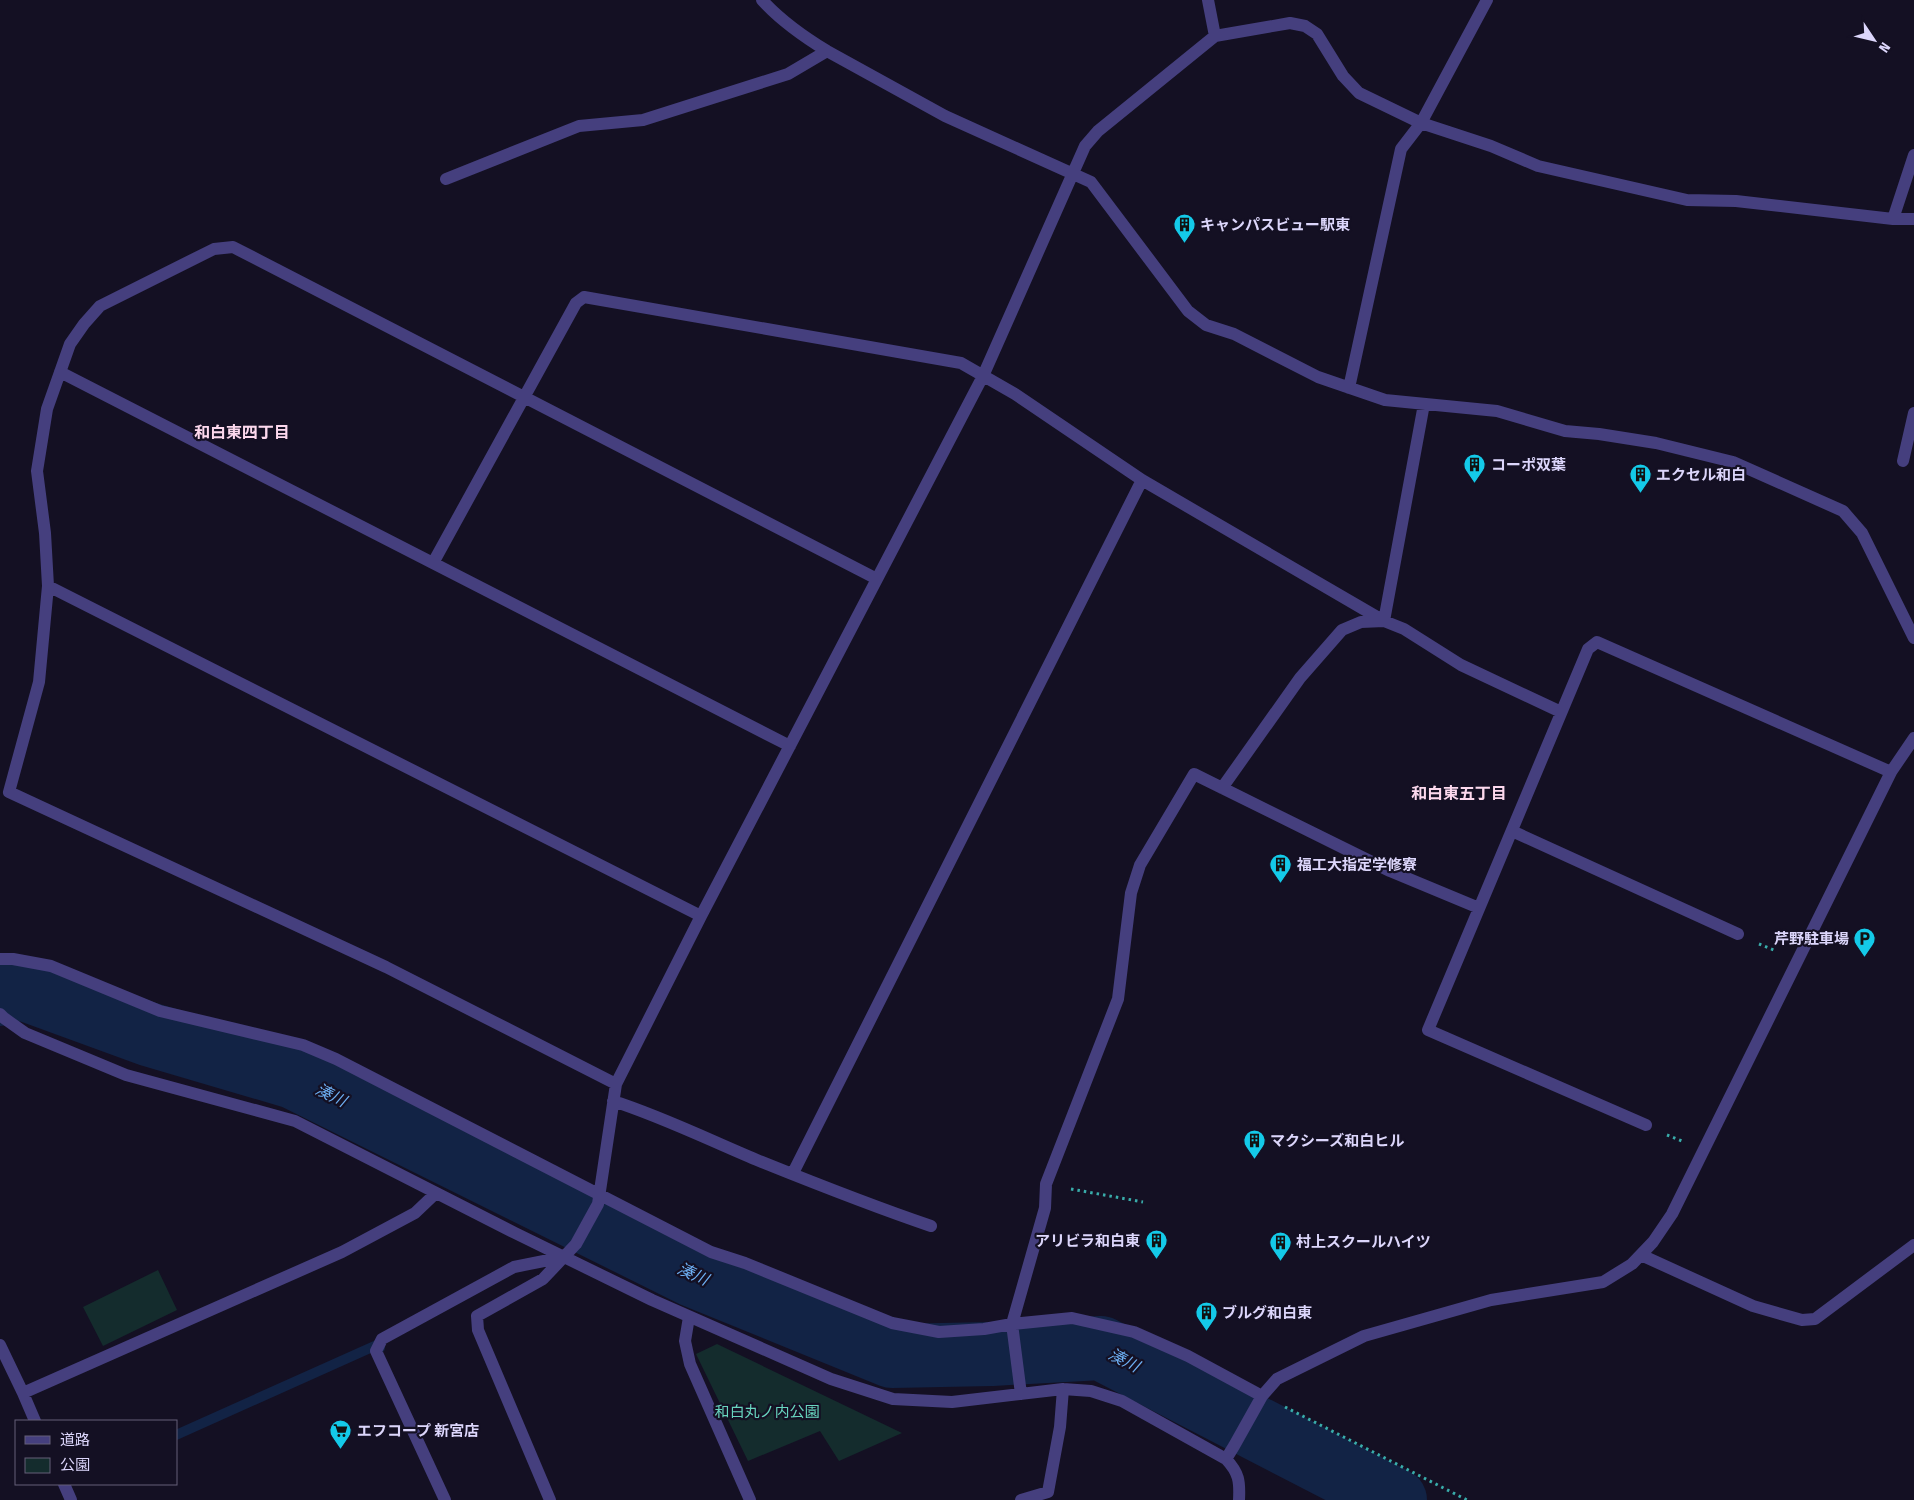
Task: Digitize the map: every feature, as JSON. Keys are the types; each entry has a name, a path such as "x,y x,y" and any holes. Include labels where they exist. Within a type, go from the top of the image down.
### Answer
{"street":[{"path":"762,0 813,43 827,51 946,116 1091,182 1188,311 1206,325 1234,334 1318,377 1385,400 1497,411 1565,431 1656,443 1733,462 1843,511 1862,533 1914,638"},
{"path":"1208,0 1215,36"},
{"path":"1349,388 1402,149 1421,123 1487,0"},
{"path":"550,1500 478,1330 477,1316 543,1279 576,1244 598,1204 616,1084 701,916 983,376 1072,173 1085,146 1098,131 1215,36 1290,24 1305,26 1317,34 1343,76 1359,93 1421,123 1491,146 1538,166 1687,200 1736,201 1892,219 1914,219"},
{"path":"446,179 579,126 643,120 788,74 827,51"},
{"path":"1892,219 1914,155"},
{"path":"616,1084 386,967 9,792 39,682 48,586 45,533 38,471 47,409 70,344 100,306 214,249 233,247 877,579"},
{"path":"433,563 576,302 584,297 961,364 1015,394 1142,480 1384,621 1429,644 1461,665 1561,712"},
{"path":"60,372 790,746"},
{"path":"1384,621 1424,404"},
{"path":"1903,461 1914,413"},
{"path":"792,1173 1142,480"},
{"path":"48,586 701,916"},
{"path":"1222,788 1300,678 1342,630 1361,622 1384,621"},
{"path":"1646,1125 1428,1030 1588,649 1597,642 1891,772"},
{"path":"1226,1459 1259,1401 1277,1378 1364,1336 1490,1300 1604,1282 1632,1264 1641,1255 1653,1242 1672,1214 1891,772 1914,738"},
{"path":"1021,1394 1012,1324 1045,1208 1046,1184 1118,999 1131,893 1140,865 1194,774 1390,871 1479,908"},
{"path":"1512,831 1738,934"},
{"path":"0,959 13,959 51,966 160,1011 303,1045 336,1059 711,1252 745,1263 892,1323 939,1332 984,1329 1072,1318 1134,1332 1188,1356 1259,1401"},
{"path":"1,1018 25,1033 126,1075 295,1121 564,1257 689,1316 831,1379 893,1399 952,1402 1062,1389 1091,1391 1122,1401 1226,1459 1236,1469 1239,1484 1239,1500"},
{"path":"613,1100 651,1113 756,1160 856,1200 931,1226"},
{"path":"23,1393 342,1252 415,1212 436,1193"},
{"path":"1641,1255 1753,1306 1802,1320 1815,1319 1914,1245"},
{"path":"445,1500 376,1351 382,1339 514,1267 564,1257"},
{"path":"689,1316 685,1341 690,1364 750,1500"},
{"path":"0,1345 35,1420"},
{"path":"1021,1500 1048,1492 1060,1427 1062,1389"},
{"path":"64,1485 71,1500"}],"path":[{"path":"1738,934 1798,961"},
{"path":"1646,1125 1703,1150"},
{"path":"1046,1184 1142,1202"},
{"path":"1259,1401 1467,1500"}],"green space":[{"path":"158,1270 177,1310 103,1346 83,1307"},
{"name":"和白丸ノ内公園","path":"717,1344 902,1433 839,1461 820,1431 748,1461 696,1354"}],"waterway":[{"name":"湊川","path":"0,994 22,988 148,1034 294,1077 693,1275 892,1356 992,1354 1101,1348 1395,1500"},
{"path":"178,1434 379,1344 380,1348"}],"place":[{"name":"キャンパスビュー駅東","path":"1184,244"},
{"name":"コーポ双葉","path":"1475,484"},
{"name":"エクセル和白","path":"1640,494"},
{"name":"福工大指定学修寮","path":"1281,884"},
{"name":"芹野駐車場","path":"1865,958"},
{"name":"マクシーズ和白ヒル","path":"1254,1160"},
{"name":"アリビラ和白東","path":"1156,1260"},
{"name":"村上スクールハイツ","path":"1280,1261"},
{"name":"ブルグ和白東","path":"1206,1332"},
{"name":"エフコープ 新宮店","path":"341,1450"}],"district":[{"name":"和白東四丁目","path":"242,432"},
{"name":"和白東五丁目","path":"1459,793"}]}
